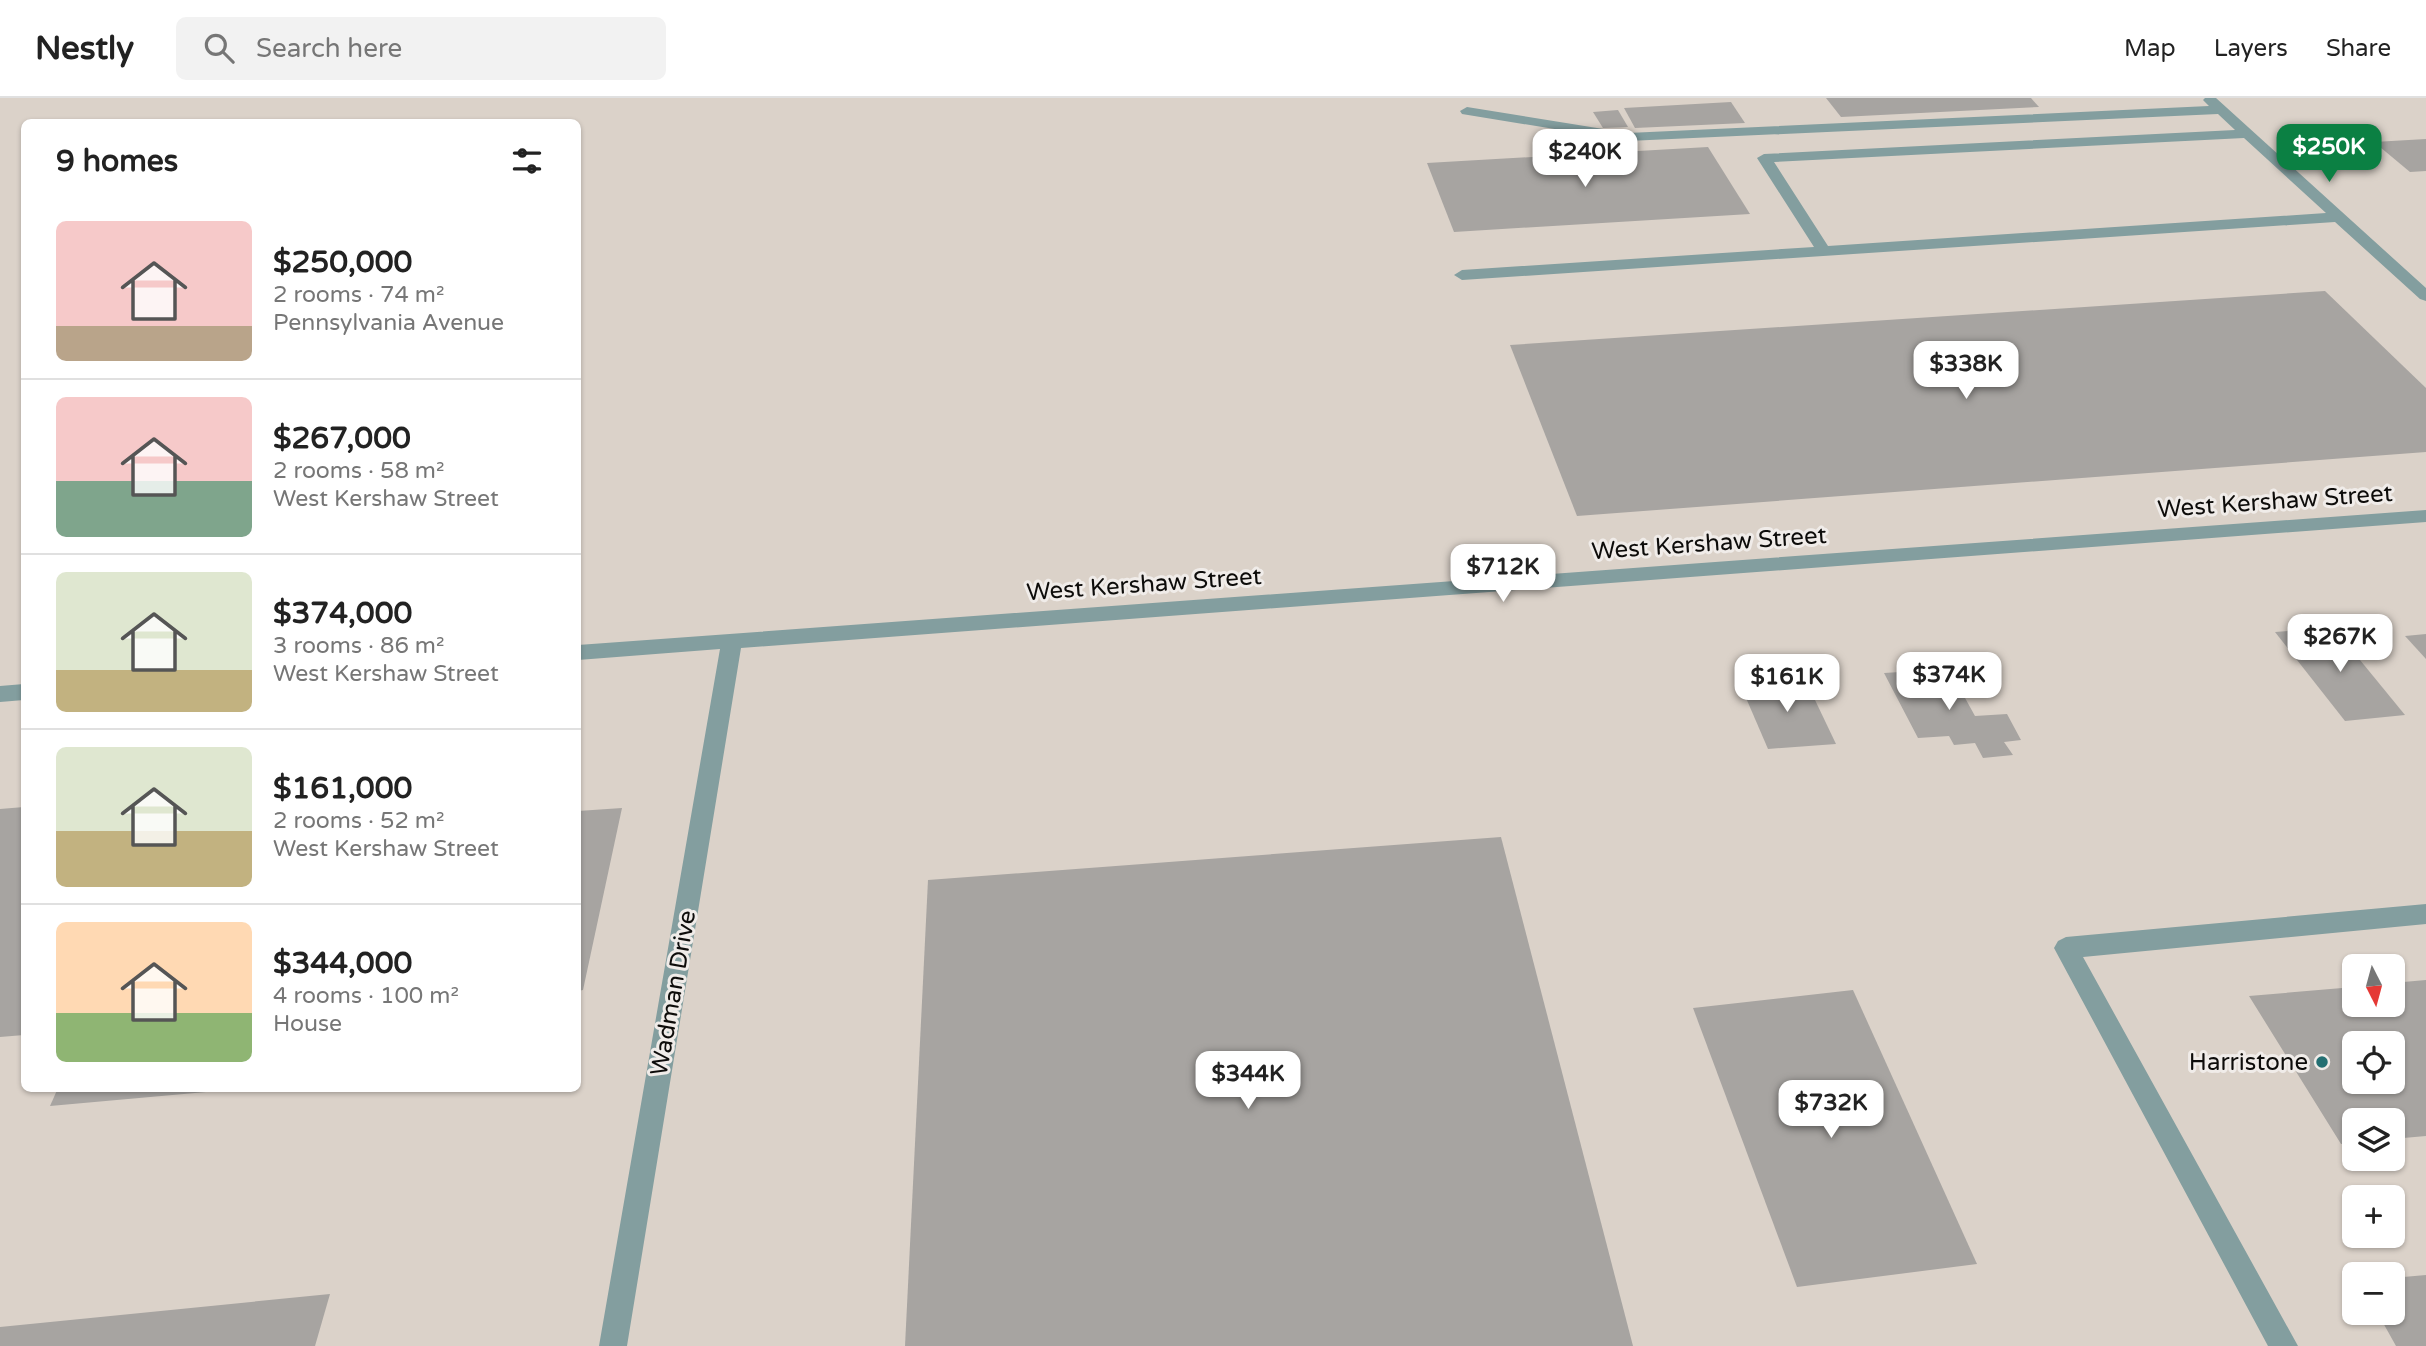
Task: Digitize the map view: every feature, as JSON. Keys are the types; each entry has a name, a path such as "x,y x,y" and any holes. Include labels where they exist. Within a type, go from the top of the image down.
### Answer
{"street":[{"path":"2207,98 2426,296"},
{"path":"1467,111 1628,137 2220,110"},
{"path":"1824,251 1764,158 2248,134"},
{"path":"1462,275 2338,217"},
{"name":"West Kershaw Street","path":"581,652 2426,516"},
{"name":"Wadman Drive","path":"613,1346 732,640"},
{"path":"0,694 21,692"},
{"path":"2284,1346 2066,948 2426,914"}],"shaded area":[{"path":"0,98 2426,98 2426,1346 0,1346"}],"building":[{"path":"1826,98 2031,98 2039,107 1841,117"},
{"path":"1731,102 1745,123 1635,128 1624,108"},
{"path":"1618,110 1628,127 1603,128 1593,112"},
{"path":"2426,139 2426,171 2410,172 2374,142"},
{"path":"1708,147 1750,214 1454,232 1427,163"},
{"path":"2325,291 2426,388 2426,452 1577,516 1510,345"},
{"path":"2333,627 2405,715 2345,721 2275,632"},
{"path":"2426,634 2426,659 2405,636"},
{"path":"1949,669 1975,716 2007,714 2021,740 2004,742 2013,755 1983,758 1975,743 1954,745 1949,736 1918,738 1884,673"},
{"path":"1805,679 1836,744 1768,749 1740,684"},
{"path":"21,807 21,1035 0,1037 0,809"},
{"path":"622,808 581,990 581,811"},
{"path":"1501,837 1633,1346 905,1346 928,880"},
{"name":"Harristone","path":"2426,980 2426,1136 2405,1138 2405,1108 2342,1108 2341,1144 2249,996 2342,988 2342,1017 2405,1017 2405,982"},
{"path":"1853,990 1977,1264 1797,1287 1693,1008"},
{"path":"56,1092 206,1092 50,1106"},
{"path":"2426,1275 2426,1346 2396,1346 2384,1325 2405,1325 2405,1277"},
{"path":"330,1294 315,1346 0,1346 0,1327"}],"place":[{"name":"Harristone","path":"2322,1062"}]}
